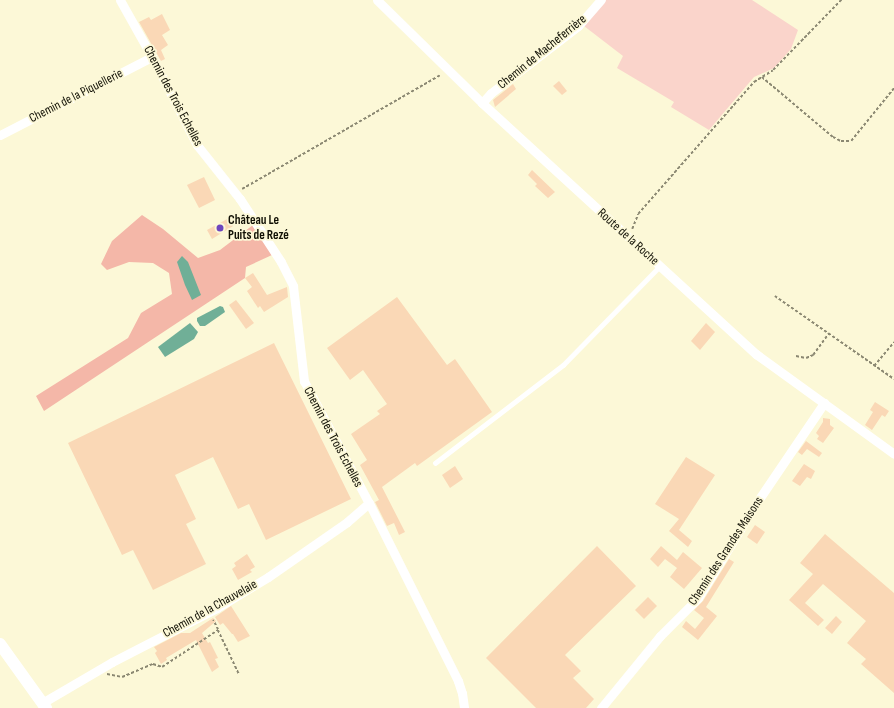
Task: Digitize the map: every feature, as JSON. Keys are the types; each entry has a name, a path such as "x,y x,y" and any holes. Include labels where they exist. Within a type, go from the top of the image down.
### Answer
{"street":[{"name":"Chemin des Trois Echelles","path":"120,0 152,57 197,145 236,192 281,262 293,286 304,381 369,503 458,681 462,693 464,708"},
{"name":"Route de la Roche","path":"378,0 482,103 756,354 894,454"},
{"name":"Chemin de Macheferrière","path":"482,103 491,93 578,26 601,0"},
{"name":"Chemin de la Piquellerie","path":"0,135 152,57"},
{"name":"Chemin des Grandes Maisons","path":"601,708 660,636 698,598 757,502 824,403"},
{"name":"Chemin de la Chauvelaie","path":"44,705 97,671 209,612 301,554 347,522 369,503"},
{"path":"0,644 44,705"}],"lane":[{"path":"435,463 563,365 660,266"}],"path":[{"path":"629,238 638,214 754,82 773,70 841,0"},
{"path":"236,192 448,71"},
{"path":"762,77 833,137 842,141 851,141 894,88"},
{"path":"775,296 894,379"},
{"path":"796,356 806,358 813,356 829,333"},
{"path":"874,366 894,342"},
{"path":"209,612 239,674"},
{"path":"97,671 110,676 122,677 153,664 162,667 218,630"}],"shaded area":[{"path":"606,0 752,0 798,30 791,49 774,68 754,77 709,130 671,107 674,102 617,68 623,56 584,26"},
{"path":"142,215 163,229 198,258 220,250 253,225 272,255 246,267 245,278 44,411 36,396 128,338 141,313 172,294 169,273 153,263 129,262 107,270 101,264 112,241"},
{"path":"182,256 188,262 201,295 192,300 177,262"},
{"path":"220,306 223,307 225,312 205,326 200,326 197,318"},
{"path":"190,323 198,332 194,339 165,357 158,347"}],"building":[{"path":"162,14 170,30 162,35 168,45 161,50 165,59 161,61 139,22 149,17 151,20"},
{"path":"559,81 567,91 562,95 553,86"},
{"path":"513,84 516,89 495,107 493,100"},
{"path":"532,170 555,192 548,198 535,186 537,184 528,175"},
{"path":"204,177 215,200 199,208 187,185"},
{"name":"Château Le Puits de Rezé","path":"229,218 233,226 212,239 207,230"},
{"path":"253,273 267,295 287,287 288,297 264,312 260,306 258,308 247,291 252,287 245,278"},
{"path":"397,297 447,365 455,359 492,412 417,466 415,463 382,487 405,532 399,535 394,523 387,526 375,502 379,500 360,465 367,460 351,434 380,414 377,411 387,404 363,370 350,380 327,348"},
{"path":"236,300 254,323 246,329 229,305"},
{"path":"706,323 715,332 700,350 691,341"},
{"path":"274,343 351,499 266,540 249,504 238,509 213,457 175,475 196,519 186,524 206,564 153,590 133,550 122,555 68,443"},
{"path":"875,402 889,411 885,417 882,415 872,430 865,425 873,412 870,410"},
{"path":"823,418 830,419 830,425 834,428 823,443 817,439 819,436 816,433 823,422"},
{"path":"806,441 822,453 819,457 807,449 802,455 798,452"},
{"path":"686,457 715,475 679,530 692,541 688,547 669,531 679,519 655,504"},
{"path":"804,464 815,471 811,479 807,477 800,486 792,481"},
{"path":"455,466 463,479 450,488 442,475"},
{"path":"755,525 765,532 757,544 747,537"},
{"path":"825,534 894,593 894,693 861,664 866,659 847,643 866,621 823,584 805,603 824,620 818,626 789,600 813,574 800,563"},
{"path":"597,546 636,586 565,655 581,671 573,678 594,699 586,708 536,708 486,658"},
{"path":"661,546 677,560 683,552 702,568 684,589 670,577 677,568 665,559 658,567 650,559"},
{"path":"247,554 255,567 250,570 252,572 238,580 232,569 236,566 234,563"},
{"path":"729,559 734,562 706,607 717,616 698,640 682,627 686,621 695,629 704,618 694,610 703,601"},
{"path":"648,597 657,606 644,619 635,610"},
{"path":"231,606 250,636 238,642 223,623 220,625 215,617"},
{"path":"836,616 842,622 832,634 825,628"},
{"path":"213,618 216,621 202,633 208,643 210,642 218,658 215,659 219,667 212,672 196,640 166,658 167,660 161,664 155,653 157,651 154,647 181,633 190,633"}],"place":[{"name":"Château Le Puits de Rezé","path":"220,228"}]}
